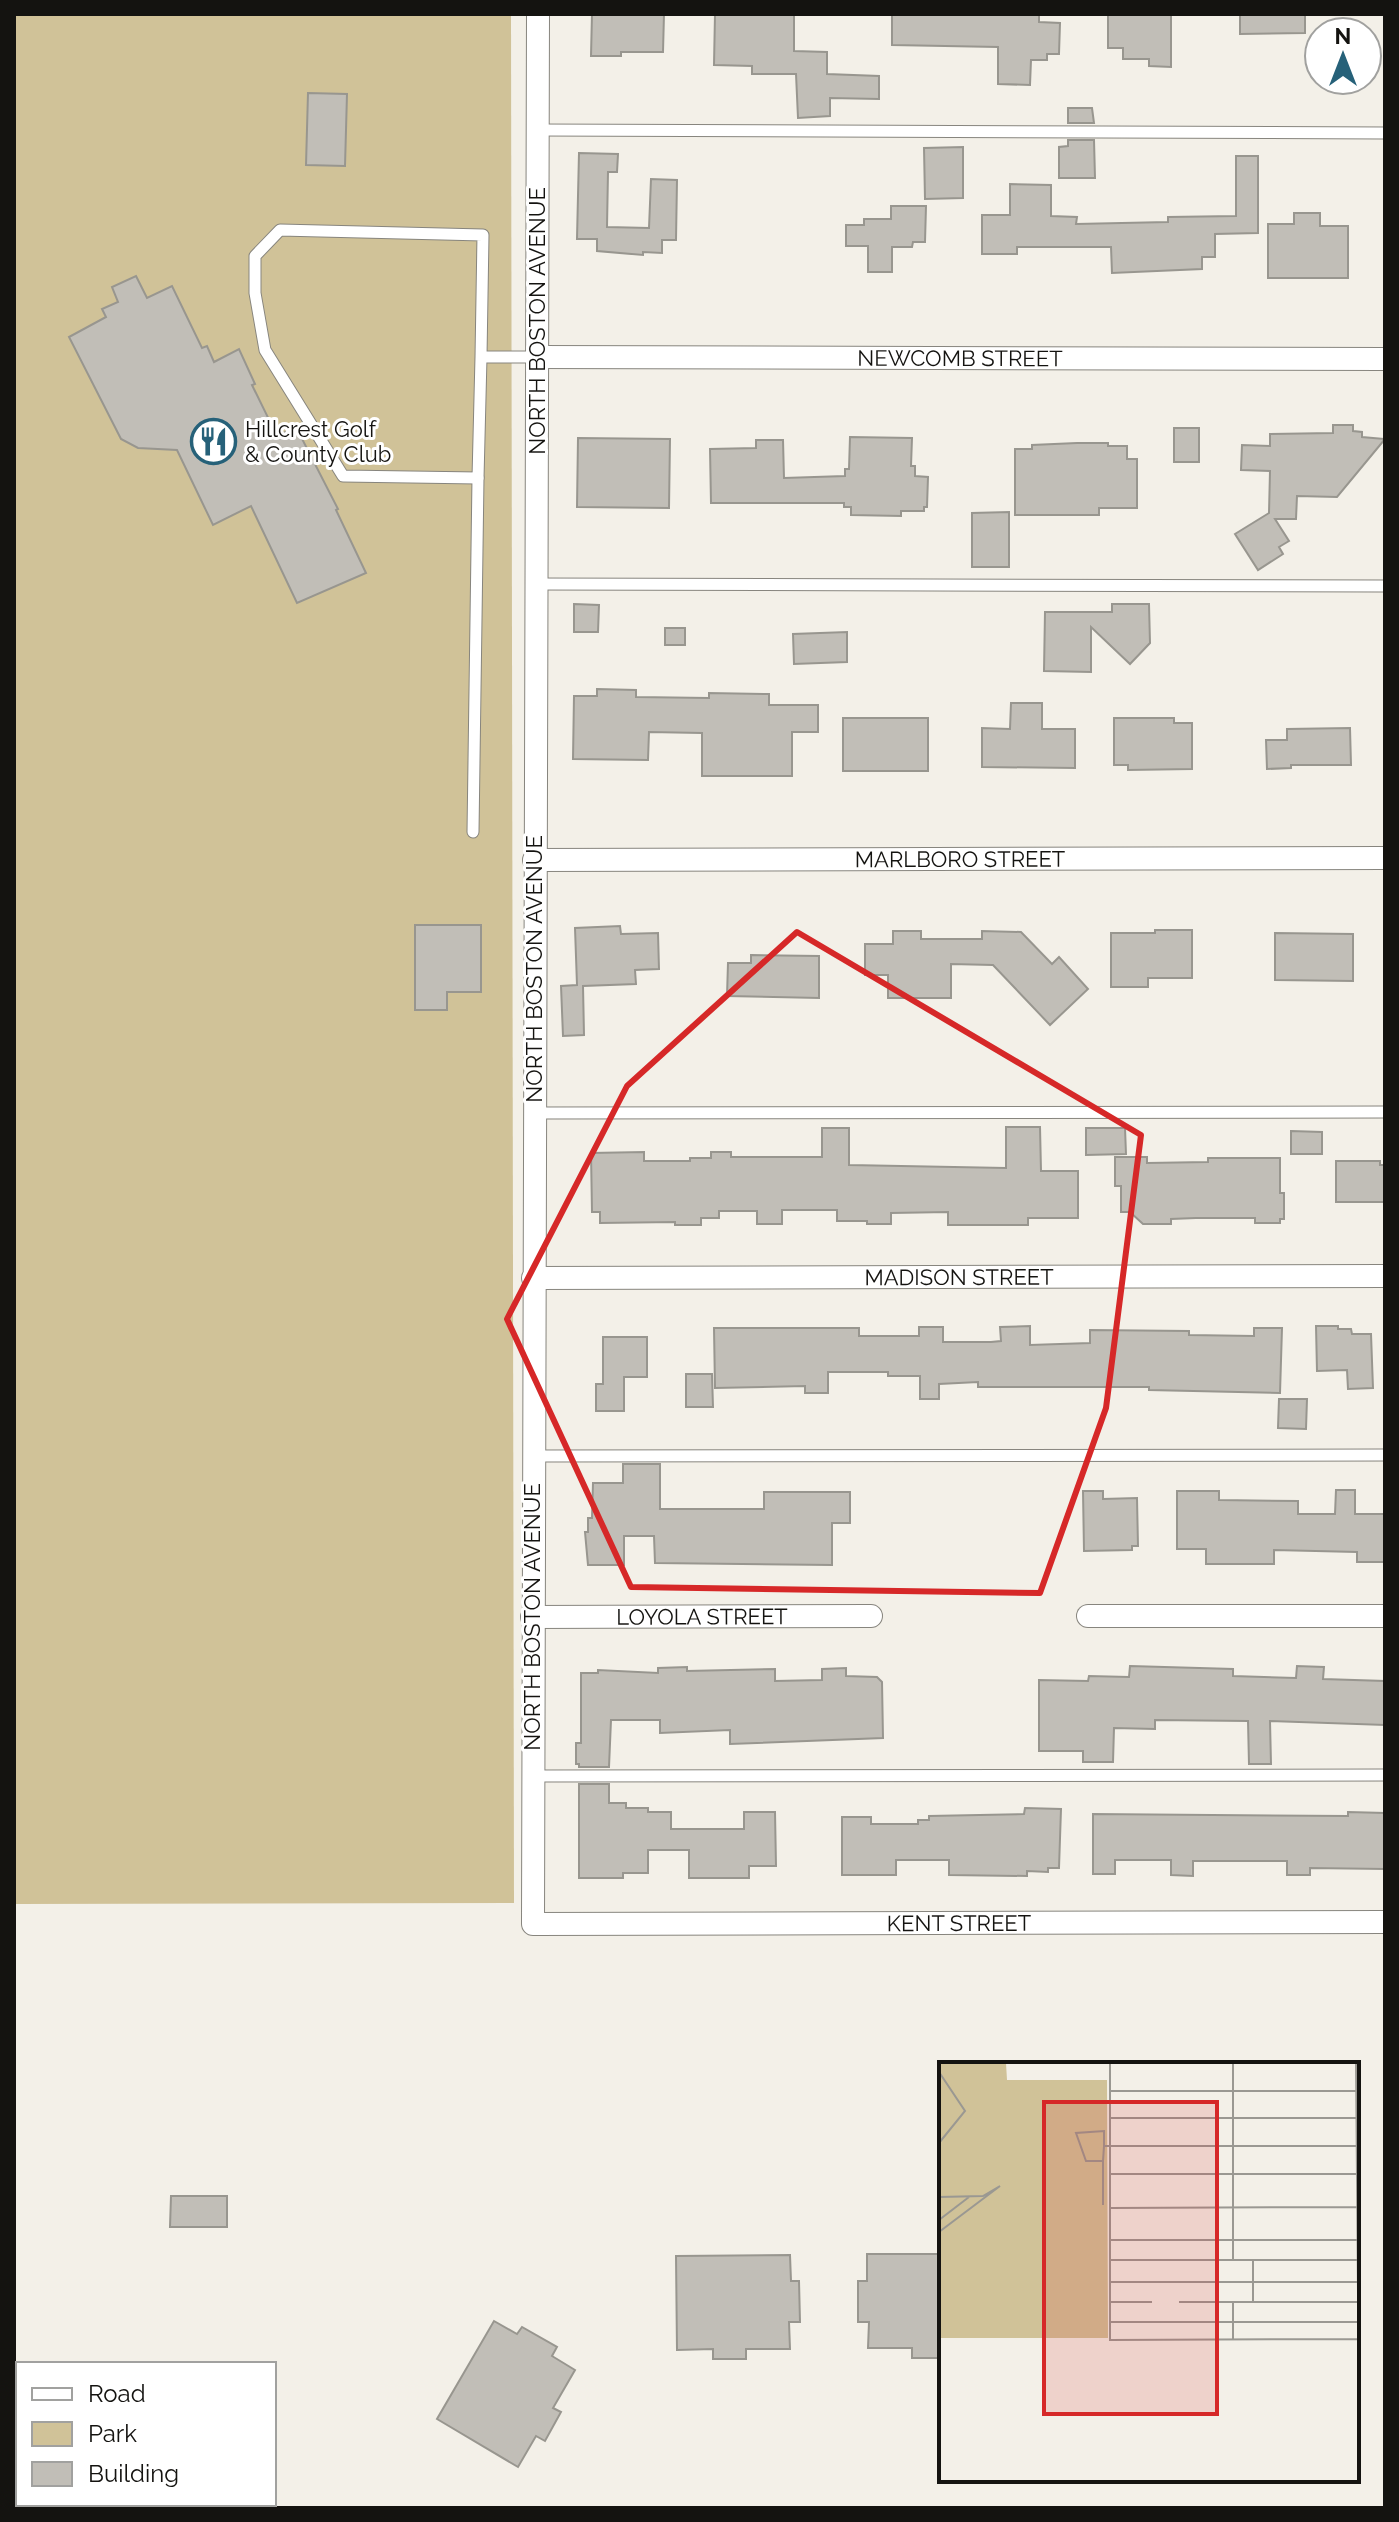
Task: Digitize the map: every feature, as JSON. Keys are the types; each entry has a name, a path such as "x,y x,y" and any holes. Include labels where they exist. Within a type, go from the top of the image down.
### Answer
{"street":[{"name":"NORTH BOSTON AVENUE","path":"533,1924 538,14"},
{"name":"NEWCOMB STREET","path":"536,357 1385,359"},
{"name":"MARLBORO STREET","path":"534,860 1385,858"},
{"name":"MADISON STREET","path":"533,1278 1385,1276"},
{"name":"LOYOLA STREET","path":"532,1617 871,1616"},
{"path":"1088,1616 1385,1616"},
{"name":"KENT STREET","path":"533,1924 1385,1922"}],"lane":[{"path":"538,130 1385,133"},
{"path":"473,832 483,235 280,230 255,256 255,293 265,350 343,476 478,478"},
{"path":"481,357 536,357"},
{"path":"536,584 1385,586"},
{"path":"534,1113 1385,1112"},
{"path":"532,1456 1385,1455"},
{"path":"533,1776 1385,1775"}],"highlighted area":[{"path":"797,932 1141,1135 1106,1408 1040,1593 631,1587 507,1319 627,1086"}],"green space":[{"path":"14,14 511,14 514,1903 14,1904"}],"building":[{"path":"592,14 664,14 663,52 591,56"},
{"path":"715,14 794,15 794,51 827,52 827,74 879,76 879,99 830,98 830,116 798,118 796,74 752,74 752,66 714,65"},
{"path":"892,14 1039,14 1039,22 1060,23 1059,54 1047,54 1047,60 1031,60 1030,85 998,84 998,47 892,45"},
{"path":"1108,14 1171,14 1171,67 1149,66 1149,59 1123,59 1123,48 1108,48"},
{"path":"1240,14 1305,14 1303,33 1240,34"},
{"path":"308,93 347,94 345,166 306,165"},
{"path":"1068,108 1092,108 1094,123 1068,123"},
{"path":"1068,140 1094,140 1095,178 1059,178 1059,147 1068,146"},
{"path":"963,147 963,198 925,199 924,148"},
{"path":"579,153 618,154 617,172 608,172 607,227 649,228 651,179 677,180 676,240 662,240 662,253 643,252 643,255 597,251 597,239 577,239"},
{"path":"1236,156 1258,156 1258,233 1215,234 1215,257 1202,257 1202,269 1112,273 1111,247 1017,247 1017,254 982,254 982,215 1010,215 1010,184 1051,185 1051,216 1077,217 1076,224 1168,222 1168,217 1236,216"},
{"path":"891,206 926,206 925,242 913,242 912,247 892,247 892,272 868,272 868,246 846,246 846,225 864,225 864,219 891,219"},
{"path":"1294,213 1320,213 1320,226 1348,226 1348,278 1268,278 1268,224 1294,224"},
{"name":"Hillcrest Golf & County Club","path":"136,276 147,298 172,286 202,348 207,346 214,362 239,349 255,384 252,385 277,436 296,427 338,509 366,573 297,603 251,506 213,525 177,450 138,448 121,439 69,337 106,317 102,309 118,302 112,287"},
{"path":"1333,425 1353,425 1353,431 1362,432 1362,437 1385,439 1337,497 1297,496 1296,519 1275,519 1289,541 1279,547 1283,554 1258,570 1235,534 1269,513 1270,471 1241,470 1242,445 1270,446 1270,434 1333,433"},
{"path":"1174,428 1199,428 1199,462 1174,462"},
{"path":"850,437 912,438 911,466 915,466 915,476 928,477 927,507 924,511 901,511 901,516 851,515 851,507 844,507 844,503 711,503 710,449 756,448 756,440 783,440 784,478 845,476 845,469 849,469"},
{"path":"578,438 670,439 669,508 577,507"},
{"path":"1077,443 1127,446 1127,459 1137,459 1137,508 1099,508 1099,515 1015,515 1015,449"},
{"path":"1009,512 1009,567 972,567 972,513"},
{"path":"574,604 599,605 598,632 574,632"},
{"path":"1112,604 1149,604 1150,643 1130,664 1091,627 1091,672 1044,671 1045,612 1112,612"},
{"path":"665,628 685,628 685,645 665,645"},
{"path":"847,632 847,662 794,664 793,634"},
{"path":"597,689 636,690 636,697 709,698 709,693 769,694 769,705 818,705 818,732 792,732 792,776 702,776 702,733 649,732 648,760 573,759 574,696 597,696"},
{"path":"1011,703 1042,703 1042,729 1075,729 1075,768 982,767 982,728 1010,729"},
{"path":"843,718 928,718 928,771 843,771"},
{"path":"1114,718 1174,718 1174,723 1192,723 1192,769 1128,770 1128,765 1114,765"},
{"path":"1350,728 1351,765 1291,765 1291,768 1267,769 1266,740 1287,740 1287,729"},
{"path":"415,925 481,925 481,992 447,992 447,1010 415,1010"},
{"path":"620,926 621,934 658,933 659,969 635,970 636,984 583,986 584,1035 563,1036 561,986 577,985 575,928"},
{"path":"1155,930 1192,930 1192,978 1148,978 1148,987 1111,987 1111,933 1155,933"},
{"path":"893,931 921,931 921,939 982,939 982,931 1021,932 1052,964 1059,957 1088,989 1050,1025 993,965 951,964 951,998 888,998 888,975 865,975 865,944 893,944"},
{"path":"1275,933 1353,934 1353,981 1275,980"},
{"path":"751,955 819,956 819,998 727,996 728,963 751,963"},
{"path":"1006,1127 1040,1127 1041,1171 1078,1171 1078,1218 1028,1218 1028,1225 948,1225 948,1212 891,1213 891,1224 867,1224 867,1221 837,1221 837,1210 782,1210 782,1224 757,1224 757,1211 719,1211 719,1218 701,1218 701,1225 675,1225 675,1222 600,1223 600,1212 592,1212 591,1153 644,1152 644,1161 690,1161 690,1158 711,1158 711,1152 731,1152 731,1157 822,1157 822,1128 849,1128 849,1165 1006,1168"},
{"path":"1086,1128 1125,1128 1126,1154 1086,1155"},
{"path":"1291,1131 1322,1132 1322,1154 1291,1154"},
{"path":"1115,1157 1147,1157 1147,1163 1208,1162 1208,1158 1280,1158 1284,1219 1280,1219 1280,1223 1255,1223 1255,1218 1196,1218 1171,1219 1171,1224 1143,1224 1130,1212 1121,1212 1121,1186 1115,1186"},
{"path":"1336,1161 1380,1161 1380,1165 1385,1165 1385,1202 1336,1202"},
{"path":"1030,1326 1030,1345 1090,1343 1090,1330 1189,1331 1189,1335 1254,1336 1254,1328 1282,1328 1280,1393 1149,1390 1149,1387 978,1387 978,1382 939,1384 939,1399 920,1399 920,1376 888,1376 888,1372 828,1372 828,1393 805,1393 805,1386 715,1388 714,1328 859,1328 859,1336 919,1336 919,1327 943,1327 943,1342 991,1342 1001,1341 1000,1327"},
{"path":"1316,1326 1338,1326 1338,1329 1351,1329 1352,1334 1371,1334 1373,1388 1348,1389 1347,1370 1317,1371"},
{"path":"603,1337 647,1337 647,1377 624,1377 624,1411 596,1411 596,1384 603,1384"},
{"path":"686,1374 712,1374 713,1407 686,1407"},
{"path":"1279,1399 1307,1399 1306,1429 1278,1428"},
{"path":"623,1464 660,1464 660,1509 764,1509 764,1492 850,1492 850,1523 832,1523 832,1565 655,1563 654,1536 624,1536 624,1565 588,1565 585,1532 588,1532 588,1518 592,1518 593,1483 623,1483"},
{"path":"1336,1490 1355,1490 1355,1514 1385,1514 1385,1562 1357,1562 1357,1552 1274,1550 1274,1564 1206,1564 1206,1549 1177,1549 1177,1491 1219,1491 1219,1500 1298,1501 1298,1514 1335,1514"},
{"path":"1083,1491 1103,1491 1103,1499 1137,1498 1138,1546 1132,1546 1132,1550 1084,1551"},
{"path":"1130,1666 1233,1669 1233,1676 1296,1678 1297,1666 1324,1667 1323,1679 1385,1681 1385,1725 1270,1721 1271,1764 1249,1764 1248,1721 1155,1720 1155,1729 1114,1728 1113,1762 1083,1762 1083,1751 1039,1751 1039,1680 1088,1681 1089,1676 1129,1677"},
{"path":"687,1667 687,1671 775,1669 775,1681 822,1680 822,1669 846,1668 846,1676 877,1677 882,1682 883,1738 730,1744 730,1730 660,1733 660,1720 611,1720 609,1767 579,1767 576,1764 576,1743 581,1743 581,1673 598,1673 598,1670 658,1673 658,1668"},
{"path":"579,1784 609,1784 609,1803 626,1803 626,1808 648,1808 648,1812 671,1812 671,1829 744,1829 744,1812 775,1812 776,1866 749,1866 749,1878 689,1878 689,1850 648,1850 648,1873 623,1873 623,1878 579,1878"},
{"path":"1025,1808 1061,1809 1059,1868 1048,1868 1048,1872 1027,1871 1027,1876 949,1875 949,1860 896,1860 896,1875 842,1875 842,1817 871,1817 871,1824 918,1824 918,1820 929,1820 929,1816 1024,1814"},
{"path":"1348,1812 1385,1813 1385,1869 1310,1868 1310,1875 1287,1875 1287,1861 1193,1861 1193,1876 1171,1875 1171,1860 1115,1860 1115,1874 1093,1874 1093,1814 1348,1816"},
{"path":"171,2196 227,2196 227,2227 170,2227"},
{"path":"867,2254 939,2254 939,2358 912,2358 912,2348 868,2348 869,2322 858,2322 858,2281 867,2281"},
{"path":"790,2255 791,2281 799,2281 800,2322 789,2322 790,2349 746,2349 746,2359 713,2359 713,2349 677,2350 676,2256"},
{"path":"494,2321 517,2334 522,2327 557,2347 552,2356 575,2370 553,2408 561,2412 545,2441 536,2436 518,2467 437,2419"}],"place":[{"name":"Hillcrest Golf & County Club","path":"214,442"}]}
